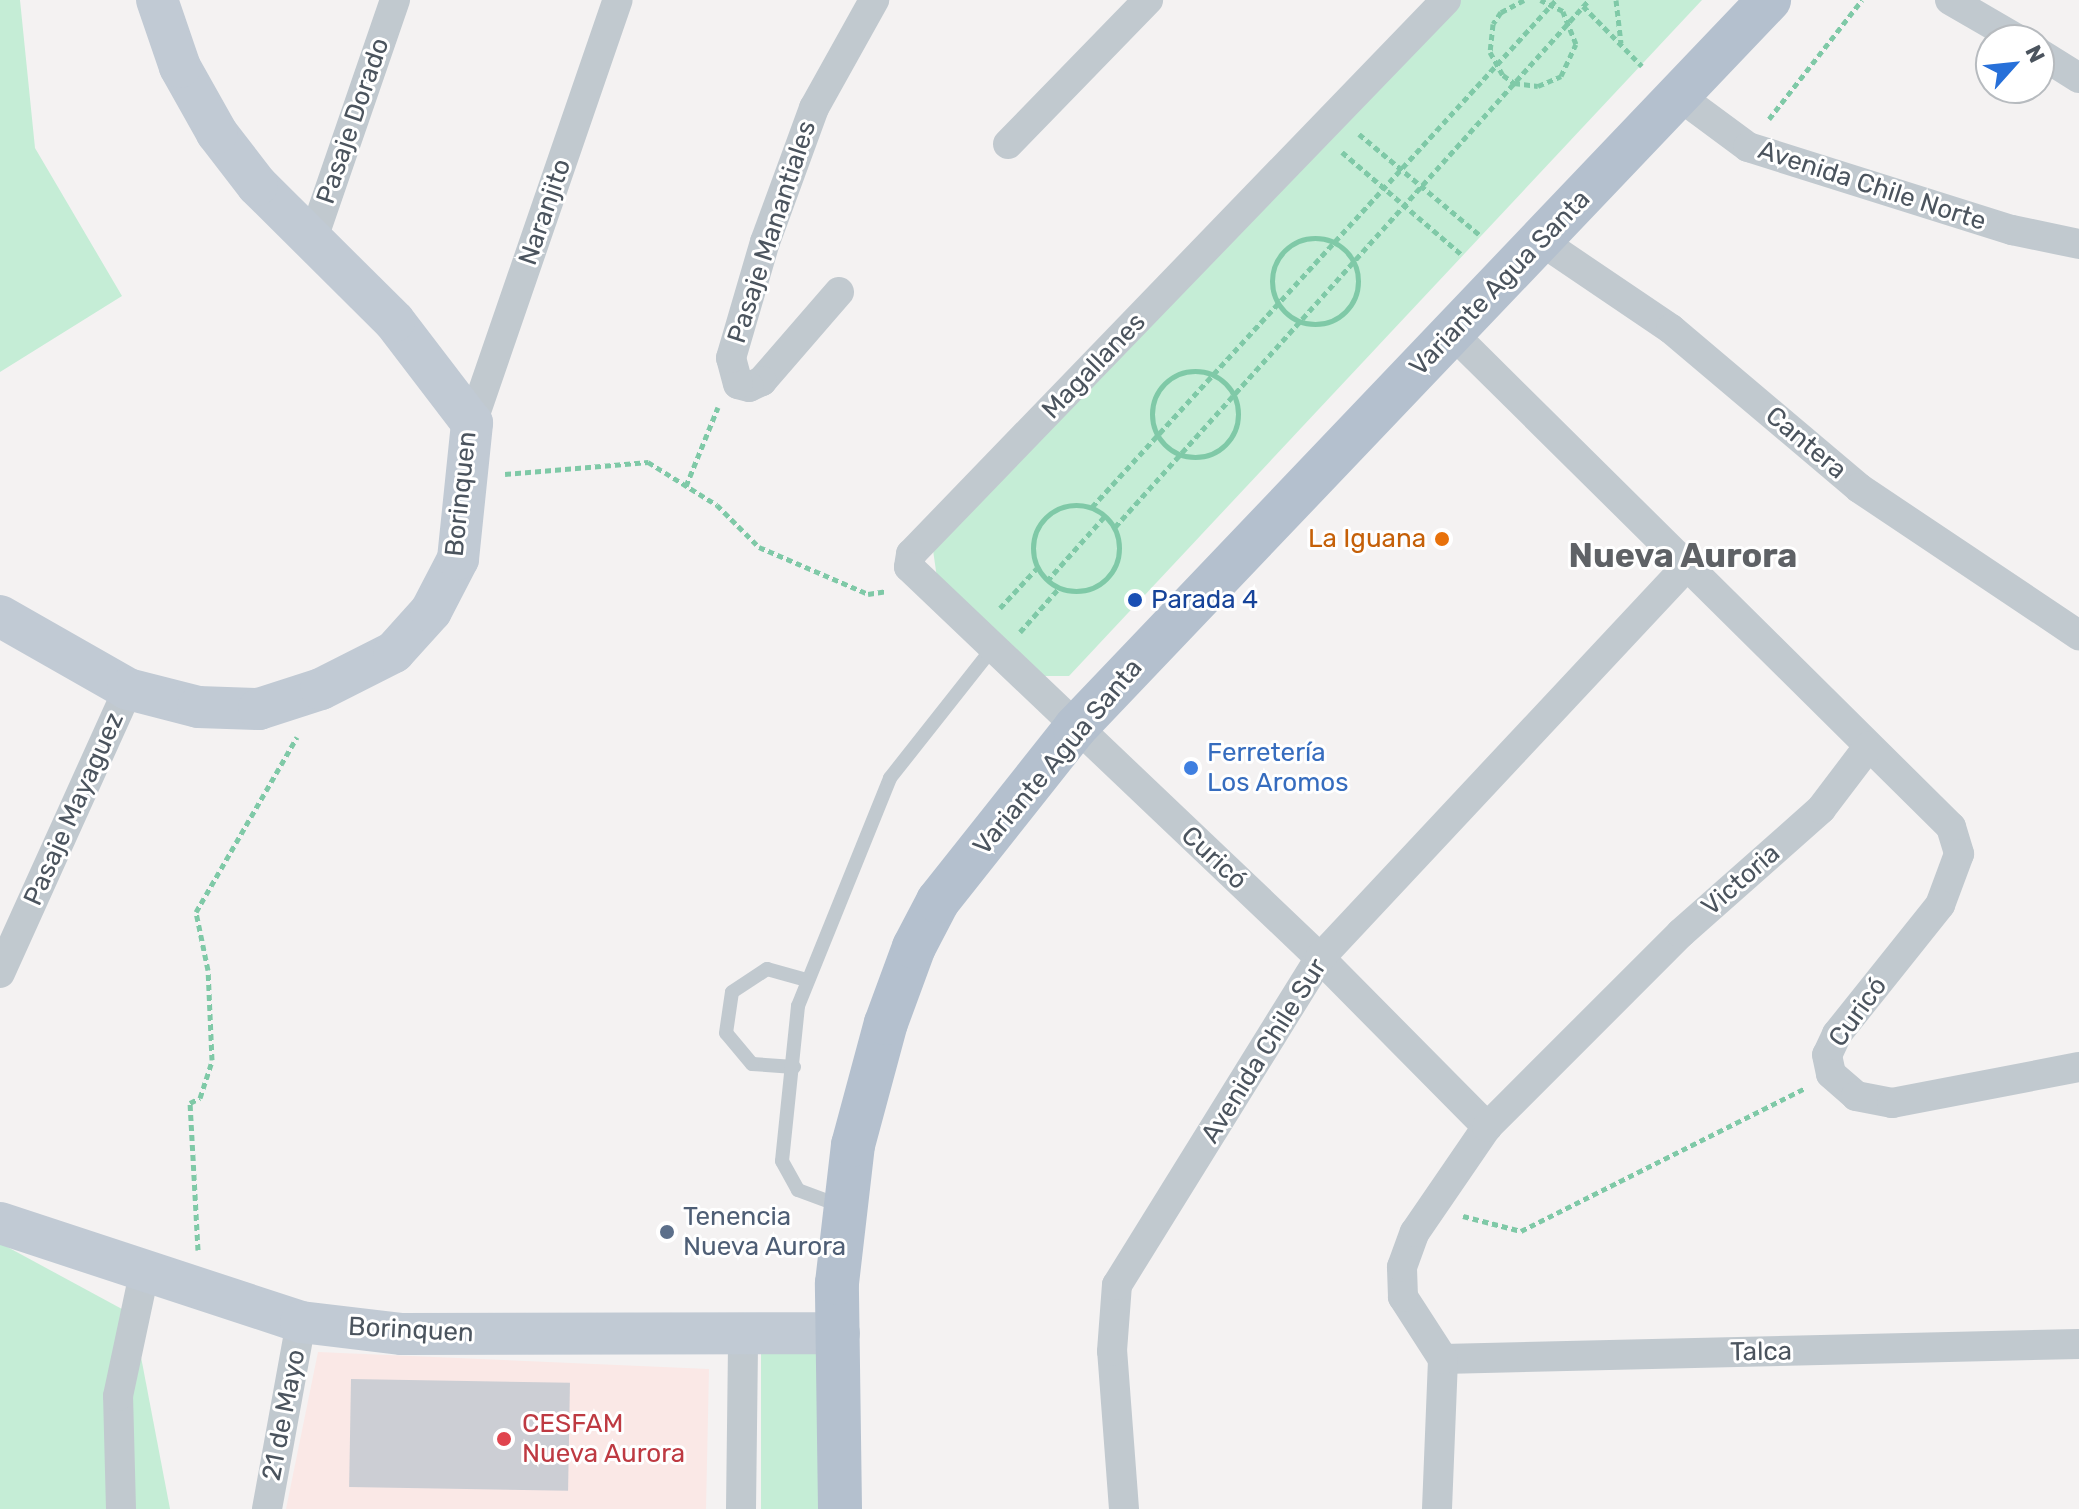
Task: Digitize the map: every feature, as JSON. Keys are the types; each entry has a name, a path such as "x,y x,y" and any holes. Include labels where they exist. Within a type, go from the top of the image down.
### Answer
{"main road":[{"name":"Variante Agua Santa","path":"840,1509 837,1283 845,1207 864,1103 914,947 938,901 1075,728 1769,0"}],"street":[{"name":"Borinquen","path":"0,616 128,689 198,707 259,709 292,698 394,652 431,611 458,559 472,423 394,321 312,241 217,133 180,67 157,0"},
{"name":"Pasaje Dorado","path":"312,241 395,0"},
{"name":"Naranjito","path":"472,423 618,0"},
{"name":"Pasaje Manantiales","path":"839,292 762,381 749,387 738,384 732,373 731,358 765,242 814,108 874,0"},
{"path":"1008,144 1148,0"},
{"name":"Magallanes","path":"923,584 909,567 911,554 1446,0"},
{"path":"1950,0 1991,24"},
{"path":"2055,63 2079,78"},
{"name":"Avenida Chile Norte","path":"1679,96 1748,147 2012,230 2079,244"},
{"name":"Cantera","path":"1541,241 1671,329 1859,488 2079,635"},
{"path":"1452,333 1868,747"},
{"name":"Avenida Chile Sur","path":"1124,1509 1112,1351 1117,1285 1320,958 1687,566"},
{"path":"923,584 1075,728"},
{"name":"Pasaje Mayaguez","path":"0,973 128,689"},
{"name":"Curicó","path":"1075,728 1320,958 1487,1127"},
{"name":"Curicó","path":"1868,747 1951,827 1959,854 1940,905 1837,1034 1827,1055 1831,1074 1856,1096 1892,1103 2079,1067"},
{"name":"Victoria","path":"1443,1359 1403,1297 1402,1267 1431,1208 1487,1127 1681,933 1821,809 1868,747"},
{"name":"Borinquen","path":"0,1223 301,1322 402,1334 839,1333"},
{"path":"121,1509 118,1396 145,1269"},
{"name":"21 de Mayo","path":"267,1509 301,1322"},
{"path":"741,1509 743,1334"},
{"name":"Talca","path":"1443,1359 2079,1344"},
{"path":"1437,1509 1443,1359"}],"lane":[{"path":"845,1207 798,1190 782,1161 798,1006 890,778 988,647"},
{"path":"794,1067 752,1064 726,1033 732,992 767,969 807,980"}],"path":[{"path":"1524,0 1501,12 1493,24 1490,52 1496,66 1514,83 1538,86 1561,76 1576,44 1570,20 1554,2 1540,0"},
{"path":"1115,527 1589,0"},
{"path":"1616,0 1621,44"},
{"path":"1748,147 1862,0"},
{"path":"1092,507 1554,2"},
{"path":"1583,6 1642,66"},
{"path":"1328,124 1401,169 1480,235"},
{"path":"1328,124 1384,189 1462,255"},
{"path":"1308,237 1335,242 1354,261 1359,286 1348,310 1326,323 1299,321 1278,304 1272,276 1284,250 1308,237"},
{"path":"1187,371 1214,374 1234,394 1238,419 1228,443 1206,457 1180,454 1158,436 1152,409 1163,384 1187,371"},
{"path":"686,486 732,373"},
{"path":"472,423 504,475 648,462 717,505 759,547 868,594 923,584"},
{"path":"1066,505 1092,507 1105,516 1115,527 1119,553 1109,577 1087,590 1059,588 1047,581 1037,568 1033,542 1044,518 1066,505"},
{"path":"1047,581 1105,516"},
{"path":"988,647 1037,568"},
{"path":"988,647 1059,588"},
{"path":"200,1287 190,1103 200,1098 212,1060 208,970 196,912 220,866 294,749 299,729 292,698"},
{"path":"1431,1208 1521,1231 1831,1074"}],"shaded area":[{"name":"CESFAM Nueva Aurora","path":"318,1352 709,1369 706,1509 286,1509"}],"green space":[{"path":"0,0 20,0 35,148 122,296 0,372"},
{"path":"1460,0 1702,0 1069,676 1041,676 937,578 933,550"},
{"path":"0,1243 133,1315 170,1509 0,1509"},
{"path":"761,1347 828,1347 828,1509 761,1509"}],"building":[{"path":"351,1379 570,1383 568,1491 349,1487"}],"place":[{"name":"La Iguana","path":"1442,539"},
{"name":"Parada 4","path":"1135,600"},
{"name":"Ferretería Los Aromos","path":"1191,768"},
{"name":"Tenencia Nueva Aurora","path":"667,1232"},
{"name":"CESFAM Nueva Aurora","path":"504,1439"}],"district":[{"name":"Nueva Aurora","path":"1683,556"}]}
